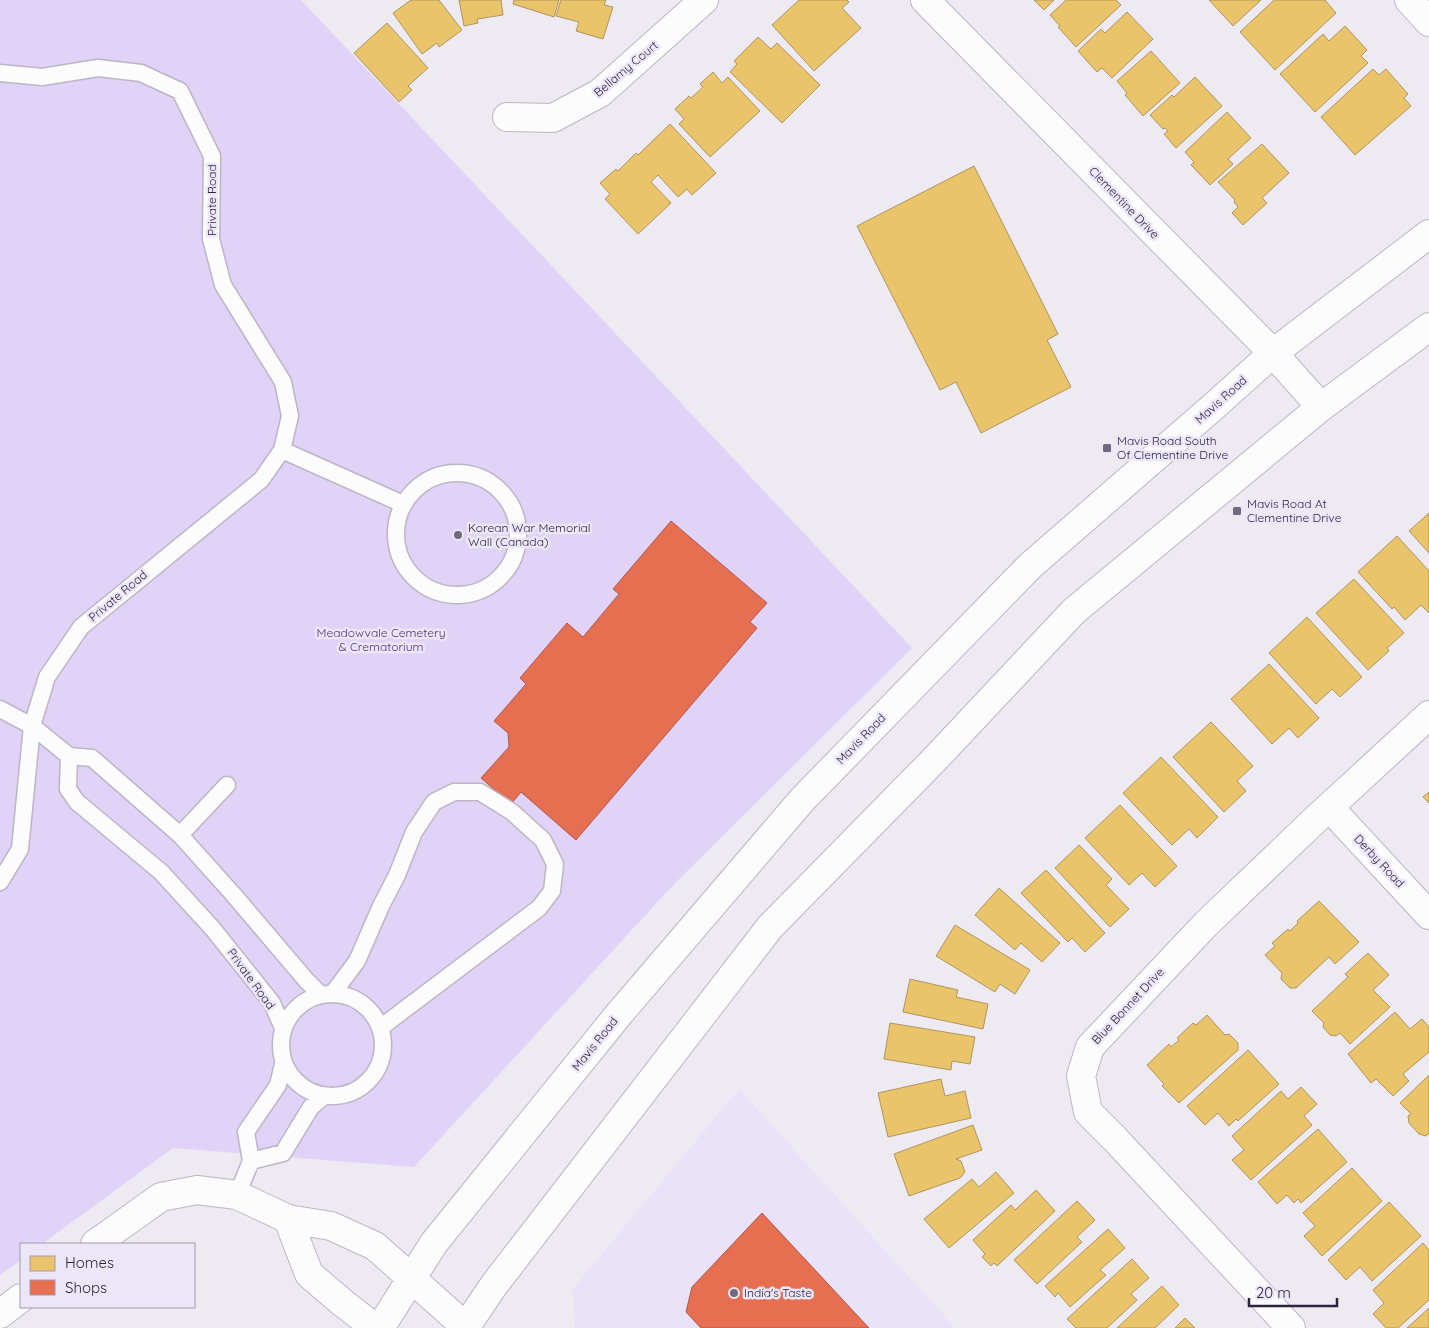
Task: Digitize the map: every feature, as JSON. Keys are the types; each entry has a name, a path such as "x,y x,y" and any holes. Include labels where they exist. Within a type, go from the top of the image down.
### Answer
{"main road":[{"name":"Bellamy Court","path":"507,117 552,118 600,93 704,0"},
{"name":"Clementine Drive","path":"925,0 1273,353 1321,407"},
{"path":"1409,0 1429,22"},
{"name":"Mavis Road","path":"380,1328 434,1243 619,1014 802,800 1030,566 1213,408 1273,353 1429,234"},
{"path":"96,1243 161,1197 197,1190 237,1195 288,1219 332,1226 375,1246 466,1328 494,1285 770,927 935,759 1074,611 1321,407 1429,327"},
{"name":"Blue Bonnet Drive","path":"1291,1328 1088,1112 1081,1076 1090,1047 1206,924 1429,715"},
{"name":"Derby Road","path":"1329,807 1429,915"},
{"path":"288,1219 309,1274 375,1328"},
{"path":"0,1314 20,1299"}],"lane":[{"name":"Private Road","path":"0,73 42,77 98,68 141,73 180,90 212,156 211,239 223,285 284,382 290,416 282,450 261,480 81,627 48,677 32,726 20,849 0,882"},
{"path":"282,450 403,504"},
{"path":"449,472 469,473 487,480 502,491 513,507 518,526 517,546 511,564 499,579 483,590 464,596 445,595 427,588 412,576 401,560 398,551 396,522 403,504 414,488 430,478 449,472"},
{"path":"0,709 32,726 70,756 92,758 180,836 238,900 306,980 327,994"},
{"name":"Private Road","path":"70,756 68,789 77,802 161,872 213,929 272,1004 283,1028"},
{"path":"180,836 227,785"},
{"path":"327,994 357,961 397,875 414,832 434,802 454,792 480,792 512,812 543,840 555,864 552,891 540,908 380,1028"},
{"path":"237,1195 250,1160 246,1132 278,1085 283,1064 280,1046 283,1028 288,1018 300,1005 315,996 327,994 351,996 366,1006 378,1020 383,1037 383,1055 376,1073 359,1090 342,1096 323,1097 306,1090 293,1079 283,1064"},
{"path":"250,1160 283,1153 311,1107 323,1097"}],"shaded area":[{"path":"739,1089 955,1328 575,1328 572,1290"}],"green space":[{"name":"Meadowvale Cemetery & Crematorium","path":"0,0 301,0 912,648 674,884 414,1167 173,1148 43,1243 20,1243 20,1261 0,1275"}],"building: Homes":[{"path":"411,0 439,0 462,30 439,47 437,43 422,54 393,13"},
{"path":"459,0 501,0 503,15 477,19 478,23 464,26"},
{"path":"514,0 559,0 554,17 513,4"},
{"path":"561,0 606,0 604,5 613,7 603,39 576,31 579,22 556,16"},
{"path":"799,0 847,0 849,2 842,8 861,28 814,71 772,25"},
{"path":"1034,0 1054,0 1044,10"},
{"path":"1066,0 1116,0 1121,5 1076,47 1050,15"},
{"path":"1209,0 1261,0 1233,26"},
{"path":"1274,0 1325,0 1336,13 1275,70 1240,32"},
{"path":"1127,12 1153,39 1112,78 1102,68 1097,72 1078,51 1101,29 1105,33"},
{"path":"387,23 428,68 408,86 412,90 399,102 354,53"},
{"path":"1345,26 1367,50 1361,56 1368,63 1315,112 1280,74 1323,34 1329,41"},
{"path":"758,37 771,49 777,43 820,85 782,123 730,72 737,64 734,61"},
{"path":"1151,51 1180,83 1143,116 1125,95 1127,93 1117,81"},
{"path":"1373,69 1379,75 1386,69 1408,94 1404,98 1411,106 1355,155 1321,117"},
{"path":"713,72 722,83 728,77 760,111 710,157 679,124 684,119 675,109 689,96 691,98 703,87 700,84"},
{"path":"1195,77 1222,106 1176,148 1164,134 1168,131 1165,128 1163,129 1150,115 1172,95 1174,97"},
{"path":"1227,112 1251,138 1228,159 1233,164 1210,185 1191,165 1194,162 1185,152"},
{"path":"670,124 716,173 692,195 687,189 678,197 658,175 651,182 671,203 638,234 605,199 610,194 600,183 616,169 618,171 636,153 638,155"},
{"path":"1262,144 1289,173 1262,198 1267,203 1243,225 1232,213 1238,207 1234,202 1235,200 1218,182"},
{"path":"974,166 1058,334 1047,340 1071,387 981,433 956,382 940,390 857,226"},
{"path":"1429,513 1429,553 1409,531"},
{"path":"1397,536 1429,571 1429,613 1421,605 1405,620 1394,607 1392,609 1358,572"},
{"path":"1354,579 1404,633 1387,648 1389,651 1368,670 1316,613"},
{"path":"1307,617 1362,677 1340,697 1332,689 1316,704 1269,653"},
{"path":"1269,664 1319,718 1298,738 1289,728 1272,744 1231,699"},
{"path":"1211,722 1253,766 1237,781 1246,791 1224,812 1173,757"},
{"path":"1161,757 1218,817 1197,838 1189,829 1172,845 1123,793"},
{"path":"1429,792 1429,803 1423,797"},
{"path":"1120,805 1177,866 1155,887 1142,873 1129,885 1085,838"},
{"path":"1079,845 1112,879 1106,885 1129,909 1110,927 1055,868"},
{"path":"1046,870 1105,933 1085,952 1072,938 1068,942 1021,893"},
{"path":"999,888 1060,943 1042,962 1021,943 1015,950 975,915"},
{"path":"1319,901 1359,942 1335,964 1329,957 1296,988 1290,988 1281,979 1282,973 1265,955 1275,946 1272,943 1288,929 1290,931 1298,923 1297,921"},
{"path":"955,925 1030,970 1015,994 1000,984 995,992 936,956"},
{"path":"1368,953 1389,975 1373,990 1390,1007 1350,1044 1340,1033 1336,1036 1330,1035 1323,1027 1324,1023 1312,1011 1348,977 1345,974"},
{"path":"910,979 958,990 956,997 988,1004 983,1029 903,1012"},
{"path":"1395,1012 1410,1029 1422,1019 1429,1027 1429,1052 1403,1074 1409,1081 1393,1096 1376,1079 1371,1083 1348,1054"},
{"path":"1207,1015 1225,1035 1229,1034 1238,1043 1238,1050 1179,1103 1162,1086 1164,1084 1147,1065 1169,1044 1171,1047 1179,1040 1177,1038 1193,1023 1196,1025"},
{"path":"890,1023 975,1037 970,1064 952,1061 951,1070 884,1059"},
{"path":"1248,1050 1279,1084 1238,1121 1236,1119 1229,1126 1218,1113 1205,1125 1187,1106"},
{"path":"1429,1075 1429,1133 1426,1136 1419,1134 1409,1123 1408,1116 1411,1114 1400,1103"},
{"path":"941,1079 945,1096 965,1091 971,1118 888,1137 878,1093"},
{"path":"1301,1087 1317,1104 1304,1116 1312,1125 1251,1180 1232,1160 1244,1150 1232,1136 1281,1091 1288,1099"},
{"path":"973,1125 982,1150 956,1159 961,1161 965,1172 960,1178 909,1196 894,1154"},
{"path":"1318,1129 1347,1162 1301,1203 1298,1199 1294,1203 1287,1195 1277,1204 1258,1182"},
{"path":"1352,1168 1382,1201 1322,1256 1304,1236 1315,1226 1303,1213"},
{"path":"996,1172 1014,1193 949,1248 924,1219 972,1179 979,1187"},
{"path":"1036,1190 1055,1211 997,1266 994,1263 991,1266 982,1257 985,1254 973,1240 1011,1205 1015,1210"},
{"path":"1077,1201 1095,1220 1077,1237 1082,1242 1037,1284 1014,1260"},
{"path":"1389,1202 1421,1236 1372,1281 1360,1267 1346,1280 1328,1260"},
{"path":"1108,1229 1125,1248 1100,1270 1106,1275 1070,1307 1058,1293 1055,1297 1045,1286"},
{"path":"1423,1243 1429,1250 1429,1300 1398,1328 1386,1328 1373,1314 1384,1303 1373,1290"},
{"path":"1132,1259 1149,1278 1131,1294 1137,1300 1107,1328 1076,1328 1067,1319"},
{"path":"1162,1286 1179,1305 1155,1328 1117,1328"},
{"path":"1429,1308 1429,1328 1407,1328"},
{"path":"1185,1318 1195,1328 1175,1328"}],"building: Shops":[{"path":"671,521 767,603 750,622 757,628 576,840 521,792 511,804 481,778 509,747 508,733 494,721 526,684 520,678 567,623 583,637 619,594 613,589"},
{"path":"762,1213 869,1328 701,1328 686,1312 692,1287"}],"place":[{"name":"Mavis Road South Of Clementine Drive","path":"1107,448"},
{"name":"Mavis Road At Clementine Drive","path":"1237,511"},
{"name":"Korean War Memorial Wall (Canada)","path":"458,535"},
{"name":"India's Taste","path":"734,1293"}]}
